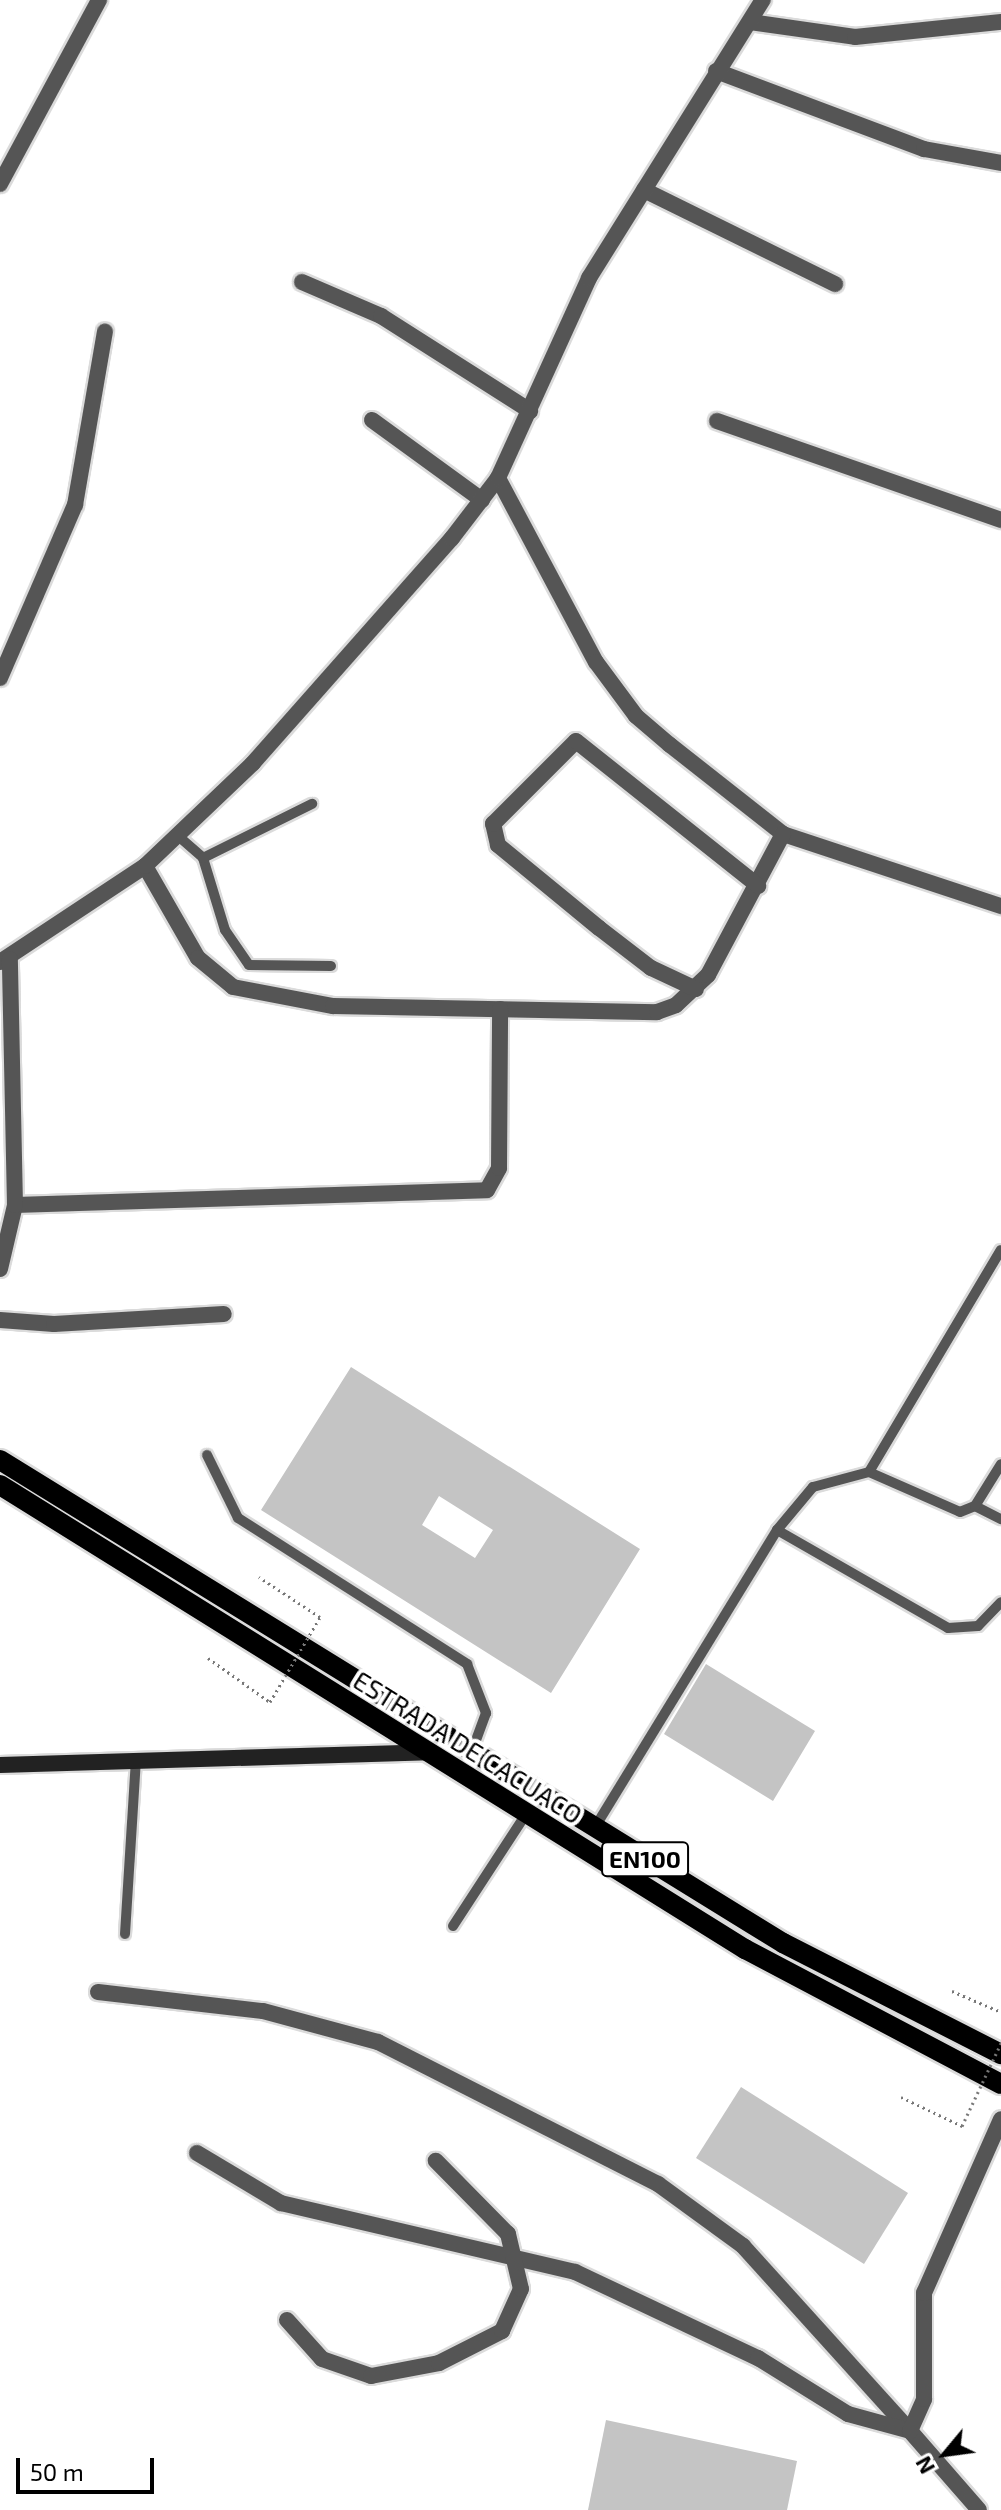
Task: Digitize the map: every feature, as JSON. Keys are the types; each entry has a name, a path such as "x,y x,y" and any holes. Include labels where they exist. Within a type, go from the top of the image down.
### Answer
{"main road":[{"name":"ESTRADA DE CACUACO","path":"0,1460 783,1943 1001,2054"},
{"name":"ESTRADA DE CACUACO","path":"0,1485 526,1814 846,2006 1001,2084"}],"street":[{"path":"0,184 99,0"},
{"path":"0,1269 13,1227 8,1207 5,960 145,866 270,744 482,500 498,478 589,278 763,0"},
{"path":"750,22 855,37 1001,22"},
{"path":"716,71 924,149 1001,163"},
{"path":"644,190 835,284"},
{"path":"302,282 381,316 530,411"},
{"path":"0,678 75,505 105,332"},
{"path":"372,420 482,500"},
{"path":"717,421 1001,520"},
{"path":"498,478 615,691 670,745 783,834 1001,906"},
{"path":"696,989 651,968 599,928 498,845 493,824 576,741 758,886"},
{"path":"145,866 198,958 233,987 333,1006 657,1012 696,989 758,886 783,834"},
{"path":"8,1207 487,1190 499,1168 500,1009"},
{"path":"0,1320 54,1324 224,1314"},
{"path":"0,1765 136,1758 429,1752"},
{"path":"98,1992 263,2011 378,2042 658,2184 743,2246 979,2510"},
{"path":"910,2431 924,2399 924,2293 1001,2119"},
{"path":"197,2153 281,2203 515,2254 575,2272 698,2329 848,2414 910,2431"},
{"path":"287,2320 322,2359 350,2374 419,2369 502,2331 519,2300 515,2254 499,2221 436,2161"}],"lane":[{"path":"203,858 312,804"},
{"path":"177,835 203,858 225,930 249,965 331,966"},
{"path":"869,1472 1001,1250"},
{"path":"207,1455 238,1518 467,1664 486,1713 472,1751"},
{"path":"975,1506 1001,1464"},
{"path":"595,1827 777,1530 813,1487 869,1472 942,1508 975,1506 1001,1519"},
{"path":"777,1530 948,1628 978,1626 1001,1602"},
{"path":"125,1934 136,1758"},
{"path":"453,1926 526,1814"}],"path":[{"path":"208,1658 270,1702 320,1617 259,1577"},
{"path":"952,1991 1001,2012"},
{"path":"901,2097 962,2126 1001,2043"}],"building":[{"path":"351,1367 640,1549 551,1693 261,1510","holes":["439,1496 493,1530 475,1558 422,1525"]},
{"path":"706,1664 815,1731 773,1801 664,1734"},
{"path":"741,2087 908,2193 864,2264 696,2158"},
{"path":"606,2420 797,2461 787,2510 588,2510"}]}
